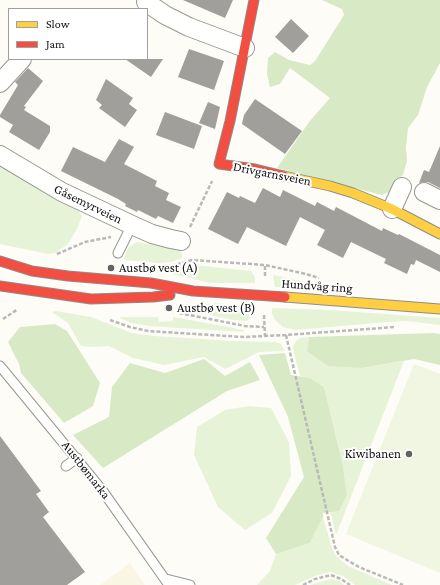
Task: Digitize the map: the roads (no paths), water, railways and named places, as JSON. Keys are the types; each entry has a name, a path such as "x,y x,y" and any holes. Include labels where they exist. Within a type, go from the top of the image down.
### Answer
{"main road":[{"name":"Drivgarnsveien","path":"254,0 230,121 219,164 255,169 330,186 353,193 392,209 440,234"},
{"name":"Hundvåg ring","path":"0,261 32,270 68,276 152,283 193,292 440,308"},
{"name":"Hundvåg ring","path":"0,286 91,299 153,297 193,292"}],"street":[{"path":"146,2 165,15 189,27 245,48"},
{"path":"0,83 21,60"},
{"name":"Gåsemyrveien","path":"0,155 129,231 152,234 182,241"},
{"path":"392,209 402,187"},
{"path":"424,192 440,200"}],"lane":[{"path":"118,253 129,231"},
{"name":"Austbømarka","path":"0,366 77,458 115,508 167,582 190,585"},
{"path":"66,466 77,458"}],"place":[{"name":"Austbø vest (A)","path":"111,268"},
{"name":"Austbø vest (B)","path":"169,308"},
{"name":"Kiwibanen","path":"409,454"}]}
